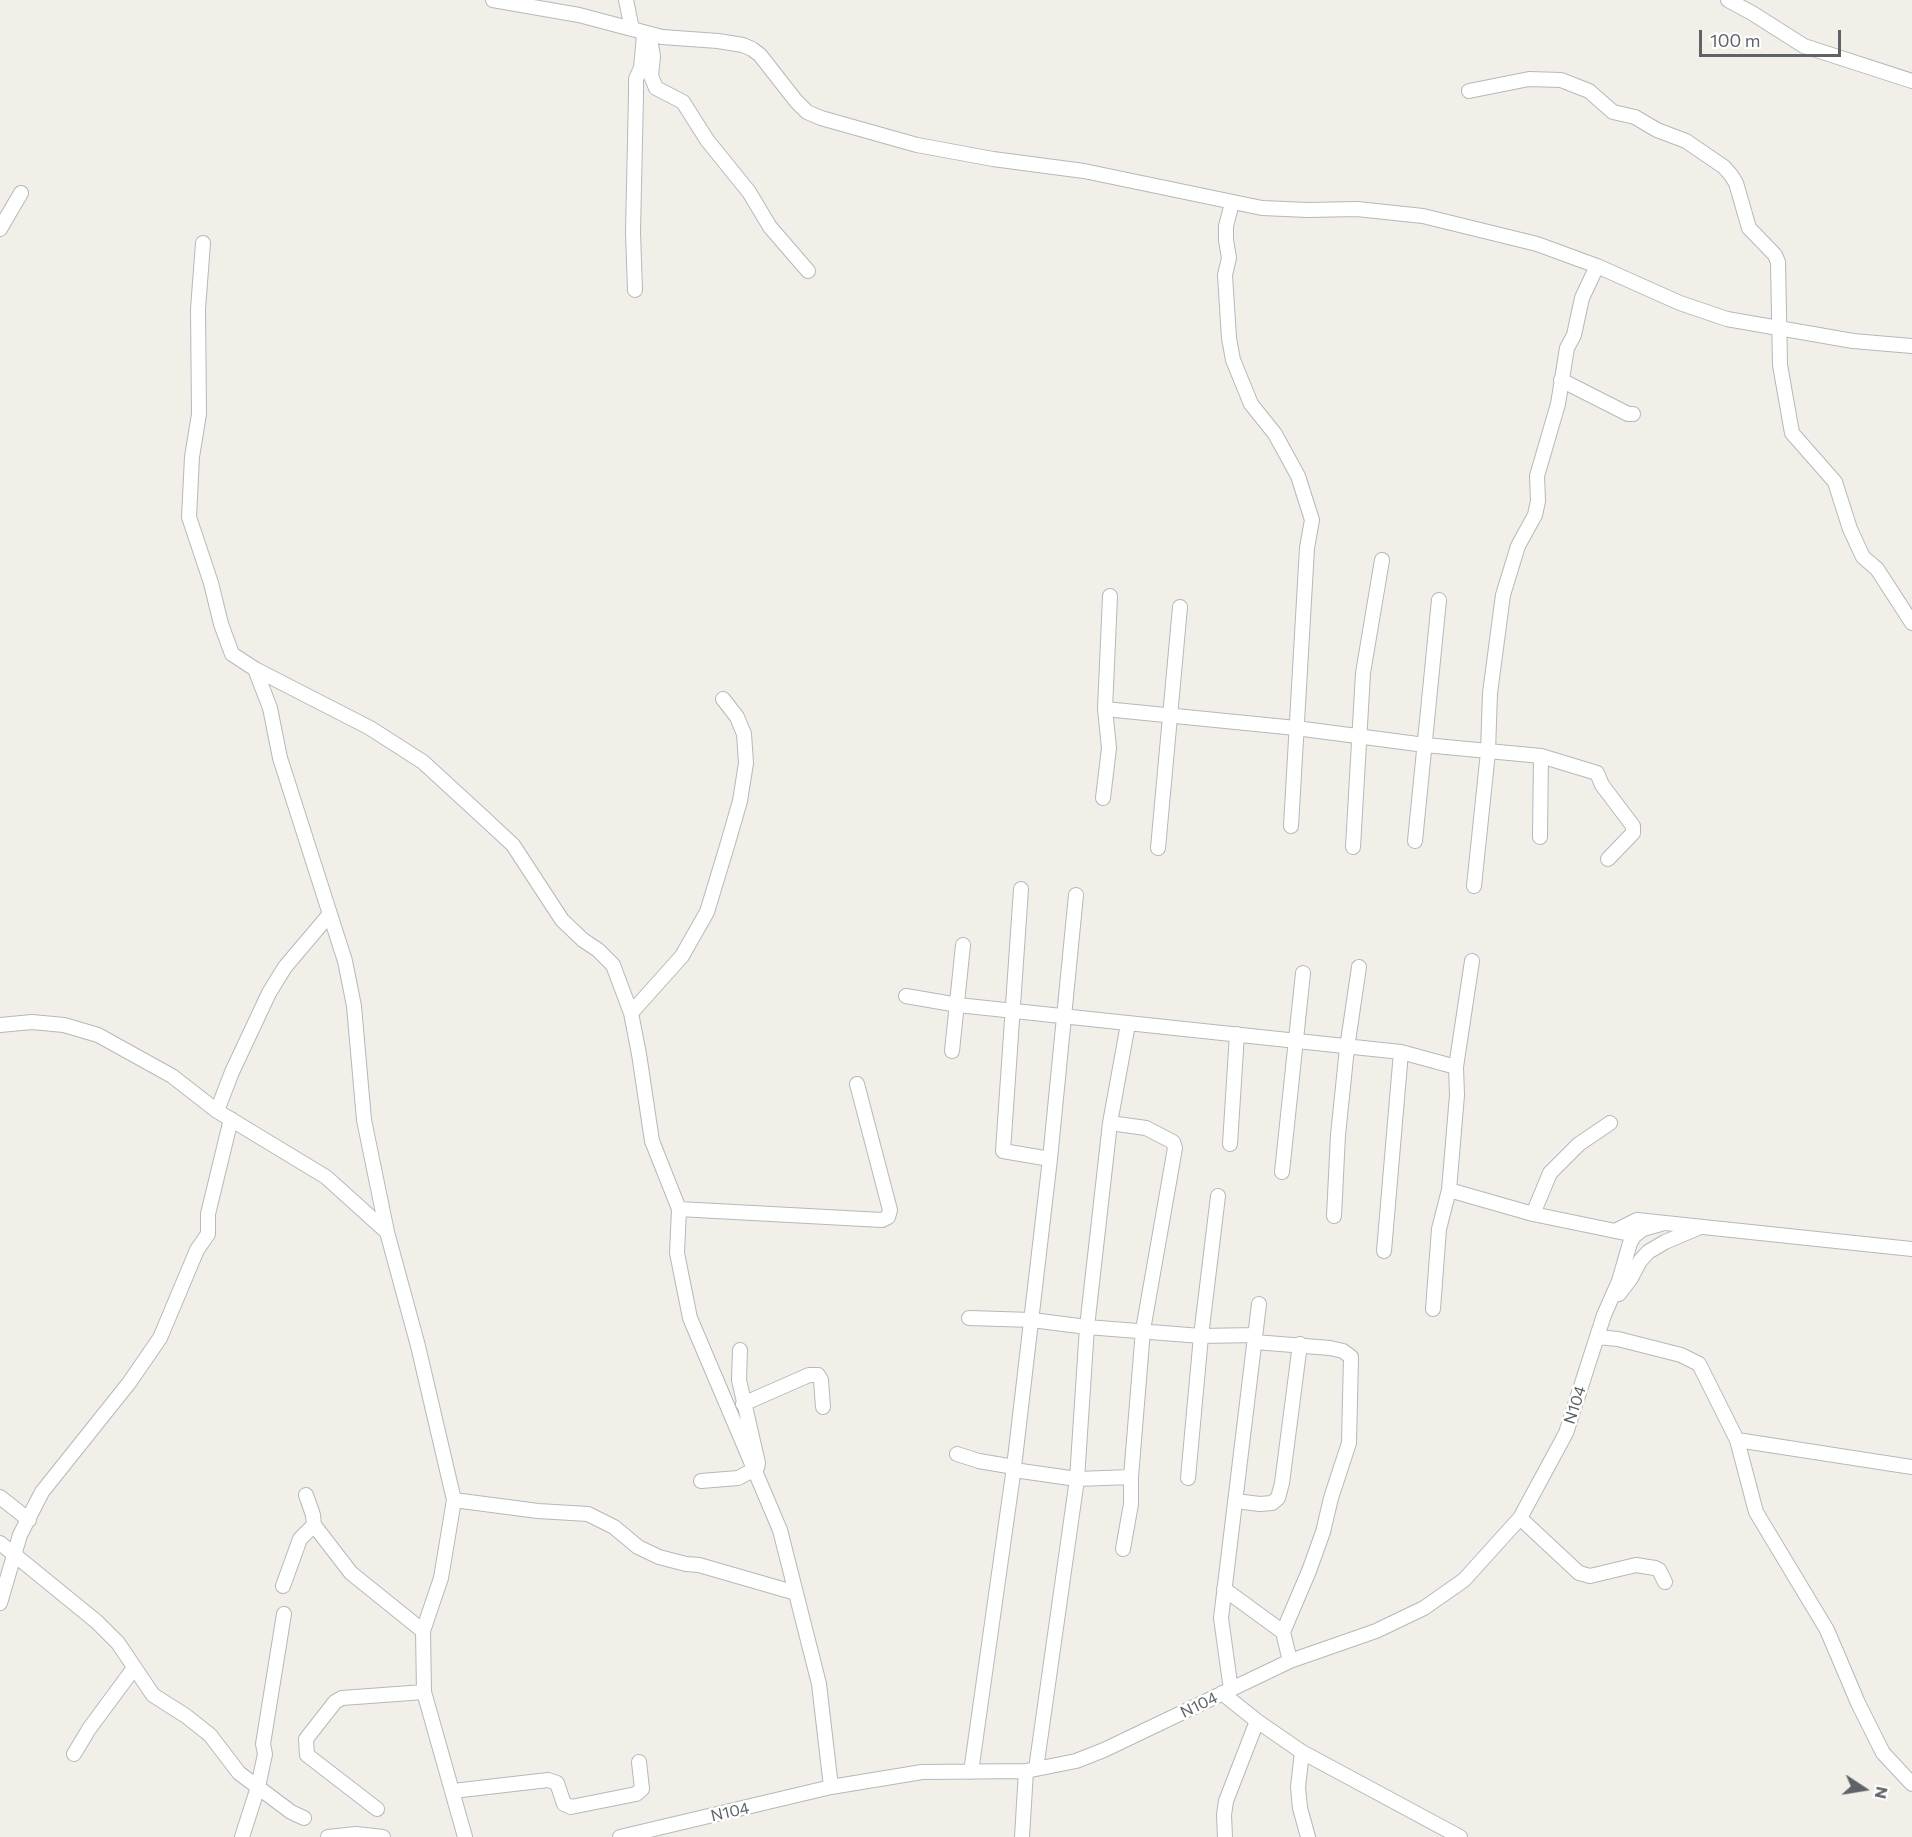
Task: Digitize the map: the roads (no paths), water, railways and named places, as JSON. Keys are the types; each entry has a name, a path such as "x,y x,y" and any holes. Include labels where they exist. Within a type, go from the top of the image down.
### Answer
{"street":[{"path":"493,0 579,15 642,32 743,45 760,55 807,112 917,145 993,159 1084,171 1262,208 1308,210 1357,208 1423,216 1537,244 1597,266 1680,303 1727,319 1853,341 1912,346"},
{"path":"626,0 653,56 651,76 656,88 683,102 707,140 749,192 770,227 808,271"},
{"path":"1728,0 1752,12 1804,46 1912,81"},
{"path":"635,290 633,232 636,79 641,68 642,32"},
{"path":"1469,91 1529,79 1561,80 1589,91 1613,112 1635,117 1657,130 1686,141 1724,167 1736,183 1749,228 1775,255 1778,262 1782,384 1792,433 1835,482 1850,529 1863,557 1877,569 1912,623"},
{"path":"0,229 21,193"},
{"path":"1232,203 1226,226 1229,258 1225,275 1229,339 1233,360 1251,404 1265,420 1298,476 1312,520 1307,548 1291,826"},
{"path":"203,243 198,309 199,414 192,457 189,516 232,654 255,669 370,728 423,762 513,846 562,920 613,965 631,1013 652,1141 679,1209 677,1253 690,1318 780,1530 819,1684 831,1787"},
{"path":"1474,886 1488,752 1490,693 1503,595 1518,546 1535,515 1538,501 1537,476 1558,404 1567,348 1574,335 1582,298 1597,266"},
{"path":"1561,380 1628,414 1633,414"},
{"path":"1353,847 1363,673 1382,561"},
{"path":"1103,798 1109,748 1105,709 1110,596"},
{"path":"1415,841 1439,600"},
{"path":"1158,848 1180,607"},
{"path":"255,669 270,708 280,758 345,961 354,1006 364,1120 387,1232 418,1346 454,1500 441,1578 423,1631 424,1692 465,1837"},
{"path":"631,1013 681,956 707,912 740,801 746,763 744,735 737,717 723,699"},
{"path":"1105,709 1541,756 1597,773 1602,785 1633,826 1634,833 1608,859"},
{"path":"1540,837 1541,756"},
{"path":"1022,889 1003,1151 1050,1159"},
{"path":"970,1772 1014,1468 1032,1320 1076,896"},
{"path":"217,1111 242,1049 269,993 285,967 329,915"},
{"path":"952,1051 963,945"},
{"path":"1433,1309 1439,1229 1449,1190 1457,1095 1456,1067 1472,962"},
{"path":"1334,1216 1338,1135 1347,1048 1359,967"},
{"path":"1282,1172 1303,973"},
{"path":"906,996 958,1005 1401,1052 1456,1067"},
{"path":"0,1025 32,1022 64,1025 98,1035 172,1077 217,1111 326,1177 387,1232"},
{"path":"1022,1837 1077,1479 1087,1327 1110,1123 1128,1024"},
{"path":"1230,1144 1237,1034"},
{"path":"1384,1251 1401,1052"},
{"path":"679,1209 882,1220 888,1217 890,1210 857,1084"},
{"path":"0,1603 16,1556 20,1535 42,1492 129,1383 160,1338 197,1250 208,1234 208,1214 231,1119"},
{"path":"1110,1123 1146,1128 1173,1142 1175,1148 1143,1330 1131,1477 1131,1504 1123,1549"},
{"path":"1533,1214 1550,1173 1579,1144 1610,1123"},
{"path":"1449,1190 1533,1214 1617,1230 1634,1236"},
{"path":"1188,1478 1201,1336 1218,1196"},
{"path":"1617,1230 1637,1220 1661,1224"},
{"name":"N104","path":"621,1837 831,1787 922,1772 1031,1770 1076,1761 1104,1750 1290,1661 1376,1631 1424,1608 1464,1580 1521,1518 1566,1433 1604,1315 1619,1281 1626,1253 1634,1236 1643,1229 1661,1224 1912,1249"},
{"name":"N104","path":"1604,1315 1648,1252 1700,1227"},
{"path":"1259,1304 1221,1618 1226,1692 1257,1721 1302,1752 1460,1837"},
{"path":"969,1318 1032,1320 1087,1327 1255,1338 1343,1351 1351,1357 1349,1443 1331,1498 1323,1532 1283,1632 1290,1661"},
{"path":"1597,1337 1618,1339 1681,1355 1699,1364 1737,1440 1756,1512 1827,1630 1858,1703 1883,1753 1907,1769 1912,1784"},
{"path":"1235,1501 1260,1504 1272,1503 1278,1498 1282,1483 1300,1344"},
{"path":"701,1481 738,1478 755,1471 758,1463 743,1404 738,1366 740,1350"},
{"path":"743,1404 809,1375 818,1375 824,1407"},
{"path":"1737,1440 1912,1467"},
{"path":"957,1454 979,1461 1077,1479 1131,1477"},
{"path":"306,1495 314,1525 351,1573 423,1631"},
{"path":"0,1497 28,1520"},
{"path":"454,1500 537,1511 588,1514 614,1527 638,1547 659,1557 699,1565 796,1593"},
{"path":"1521,1518 1579,1573 1590,1576 1635,1565 1659,1570 1665,1582"},
{"path":"284,1586 300,1539 314,1525"},
{"path":"0,1543 97,1622 118,1643 153,1695 210,1735 239,1773 291,1812 304,1818"},
{"path":"1224,1589 1283,1632"},
{"path":"242,1837 258,1787 265,1754 263,1744 284,1614"},
{"path":"74,1754 89,1729 134,1668"},
{"path":"377,1809 307,1755 306,1739 335,1702 342,1698 424,1692"},
{"path":"1225,1837 1224,1815 1227,1800 1257,1721"},
{"path":"1302,1752 1298,1787 1300,1808 1308,1837"},
{"path":"453,1791 548,1780 557,1783 564,1804 571,1807 636,1794 642,1789 639,1762"},
{"path":"328,1837 356,1834 383,1837"}]}
